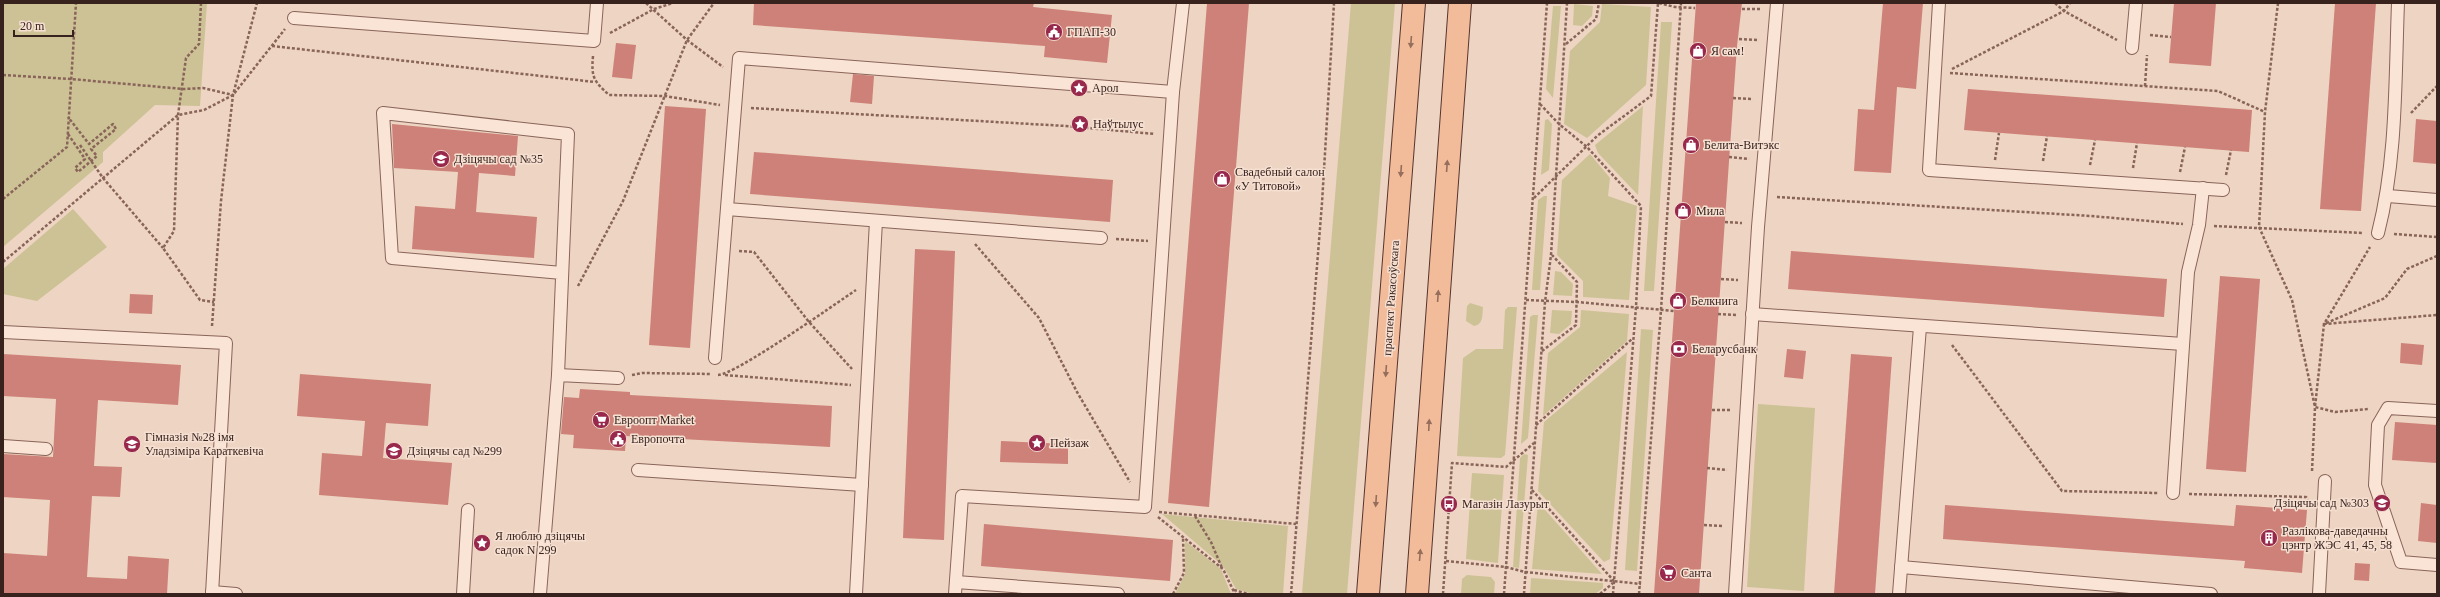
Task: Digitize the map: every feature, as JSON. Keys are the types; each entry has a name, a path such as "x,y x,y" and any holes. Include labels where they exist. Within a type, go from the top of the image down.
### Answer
{"main road":[{"name":"праспект Ракасоўскага","path":"1368,594 1414,3"},
{"path":"1417,594 1460,3"}],"lane":[{"path":"294,18 594,41 597,3"},
{"path":"1118,594 956,588 962,496 1148,509 1170,135 1173,92 1183,3"},
{"path":"1939,3 1929,170 2223,190"},
{"path":"2132,48 2136,3"},
{"path":"2378,233 2388,196 2393,130 2398,3"},
{"path":"1735,594 1748,314 1760,196 1772,6"},
{"path":"715,358 739,58 1173,92"},
{"path":"540,594 558,375 568,134 383,114 392,258 562,273"},
{"path":"2173,493 2188,272 2199,225 2203,188"},
{"path":"2388,196 2437,200"},
{"path":"727,209 965,229 1101,238"},
{"path":"856,594 876,221"},
{"path":"1748,314 2182,344"},
{"path":"1899,594 1920,327"},
{"path":"3,332 226,343 212,593 236,594"},
{"path":"558,375 618,378"},
{"path":"2437,411 2388,408 2378,425 2375,485 2401,562 2437,565"},
{"path":"3,446 46,449"},
{"path":"638,470 862,485"},
{"path":"2319,594 2325,481"},
{"path":"463,594 468,510"},
{"path":"1901,567 2211,594"}],"path":[{"path":"3,199 66,147 76,3"},
{"path":"163,248 174,231 178,115 183,89 186,58 199,44 201,3"},
{"path":"211,342 221,201 233,95 257,3"},
{"path":"646,3 687,40 737,78"},
{"path":"672,3 654,9 594,41 592,69 595,82 609,95 664,96 735,107 1066,126 1170,135"},
{"path":"575,293 622,201 687,40 714,3"},
{"path":"1292,594 1296,524 1322,203 1334,3"},
{"path":"1504,594 1547,3"},
{"path":"1524,594 1545,302 1552,255 1555,179 1567,3"},
{"path":"1565,44 1596,19 1599,3"},
{"path":"1534,198 1597,136 1651,96 1659,3 1695,8"},
{"path":"1639,594 1661,310 1681,3"},
{"path":"2055,3 2064,11 2132,48"},
{"path":"2070,3 2064,11 1946,72 2218,91 2265,112"},
{"path":"2278,3 2265,112 2259,227 2292,300 2315,407"},
{"path":"1742,8 1772,6"},
{"path":"3,262 178,115 204,110 233,95 294,18"},
{"path":"2149,35 2171,37"},
{"path":"1739,39 1765,40"},
{"path":"272,46 595,82"},
{"path":"3,75 71,79 183,89 203,88 233,95"},
{"path":"2393,130 2437,86"},
{"path":"1733,98 1760,100"},
{"path":"1540,103 1559,124 1587,147 1641,206 1636,307 1632,339 1613,594"},
{"path":"67,134 85,160 74,168 78,172 97,156 92,149 116,130 113,124 89,144 68,118"},
{"path":"1992,174 1999,133"},
{"path":"2040,177 2048,136"},
{"path":"2087,180 2095,140"},
{"path":"2130,183 2137,143"},
{"path":"80,145 92,160 103,178 163,248 200,300 214,302"},
{"path":"2177,186 2184,147"},
{"path":"2223,190 2231,150"},
{"path":"1729,157 1755,160"},
{"path":"1760,196 2090,216 2199,225 2437,237"},
{"path":"1725,222 1744,223"},
{"path":"965,229 981,252 1039,318 1077,392 1148,509 1223,569"},
{"path":"2312,475 2315,407 2324,324 2378,233"},
{"path":"1101,238 1163,242"},
{"path":"724,249 754,252 809,322 868,387"},
{"path":"1542,351 1576,325 1577,282 1552,255"},
{"path":"2324,324 2386,298 2407,269 2437,256"},
{"path":"724,375 809,322 873,278"},
{"path":"1721,279 1746,280"},
{"path":"1526,300 1545,302 1577,302 1674,311"},
{"path":"1718,314 1748,314"},
{"path":"2324,324 2437,315"},
{"path":"1940,328 2062,491 2306,497 2310,505 2310,498"},
{"path":"1536,426 1632,339"},
{"path":"1716,348 1741,349"},
{"path":"618,378 642,373 724,375 868,387"},
{"path":"2315,407 2335,412 2388,408"},
{"path":"1712,410 1737,410"},
{"path":"1443,594 1452,463 1506,467 1535,443"},
{"path":"1708,468 1732,471"},
{"path":"1532,490 1614,582"},
{"path":"1148,509 1195,516 1296,524"},
{"path":"1195,516 1211,542 1235,594"},
{"path":"1704,524 1728,526"},
{"path":"1173,594 1184,573 1183,536"},
{"path":"1446,561 1506,567 1526,572 1640,584"},
{"path":"1600,594 1614,582"},
{"path":"1233,590 1248,594"}],"shaded area":[{"path":"3,3 207,3 200,106 155,105 103,152 103,162 3,247"},
{"path":"1351,3 1395,3 1347,594 1302,594"},
{"path":"1574,4 1593,6 1592,16 1582,26 1573,25"},
{"path":"1602,4 1651,7 1646,85 1587,138 1564,124 1570,51 1600,22"},
{"path":"1553,6 1561,6 1553,98 1546,89"},
{"path":"1661,22 1672,22 1654,291 1644,291"},
{"path":"1643,106 1638,195 1598,153 1595,145"},
{"path":"1548,119 1552,124 1549,170 1541,175 1545,120"},
{"path":"1590,154 1610,178 1608,196 1637,206 1629,300 1583,297 1583,281 1557,255 1562,180"},
{"path":"1544,196 1547,196 1540,290 1532,290 1538,200"},
{"path":"73,209 107,247 37,301 3,294 3,269"},
{"path":"1555,271 1561,272 1573,284 1572,296 1553,295"},
{"path":"1470,303 1483,307 1481,321 1474,326 1466,321 1467,306"},
{"path":"1508,307 1517,307 1505,455 1501,458 1457,456 1463,358 1476,349 1503,349 1505,310"},
{"path":"1552,310 1572,311 1571,324 1559,334 1550,333"},
{"path":"1581,310 1629,314 1627,341 1543,416 1548,353 1580,327"},
{"path":"1533,315 1538,315 1528,438 1521,444 1530,317"},
{"path":"1641,329 1653,330 1637,571 1625,570"},
{"path":"1627,352 1610,559 1604,562 1538,491 1544,422"},
{"path":"1758,404 1815,408 1804,591 1747,587"},
{"path":"1524,454 1528,455 1519,568 1513,567 1520,458"},
{"path":"1472,473 1504,475 1498,563 1466,559"},
{"path":"1538,502 1602,574 1532,569"},
{"path":"1162,514 1288,526 1283,594 1253,594 1236,589 1223,566"},
{"path":"1185,541 1221,569 1231,594 1175,594 1185,574"},
{"path":"1467,575 1491,577 1495,582 1494,594 1461,594 1462,579"},
{"path":"1531,578 1603,583 1603,588 1595,594 1530,594"}],"building":[{"path":"754,3 1034,3 1033,7 1112,15 1107,63 1044,57 1045,46 753,25"},
{"path":"1207,3 1249,3 1209,507 1168,503"},
{"path":"1696,3 1742,3 1737,46 1699,594 1654,594"},
{"path":"1883,3 1923,3 1916,89 1897,87 1891,173 1854,171 1858,109 1874,110"},
{"path":"2174,3 2216,3 2211,66 2169,63"},
{"path":"2335,3 2376,3 2361,211 2320,209"},
{"path":"616,43 636,45 632,79 612,77"},
{"path":"853,74 874,76 872,104 850,102"},
{"path":"1968,89 2252,110 2249,152 1964,130"},
{"path":"665,106 706,109 690,348 649,345"},
{"path":"2416,119 2437,121 2437,164 2413,162"},
{"path":"392,124 518,136 515,176 479,173 476,212 537,217 534,258 412,249 415,206 455,209 458,172 394,168"},
{"path":"754,152 1113,180 1110,222 750,194"},
{"path":"915,249 955,251 944,540 903,538"},
{"path":"1791,251 2167,279 2164,317 1788,289"},
{"path":"2220,276 2260,279 2246,472 2206,469"},
{"path":"130,294 153,295 152,314 129,313"},
{"path":"2401,343 2424,345 2422,365 2400,363"},
{"path":"1787,349 1806,351 1803,379 1784,377"},
{"path":"3,354 181,365 178,405 98,400 94,466 122,467 120,497 92,496 87,577 127,579 128,556 169,559 167,594 3,594 3,553 47,556 50,500 3,497 3,454 53,457 56,399 3,396"},
{"path":"1851,354 1892,357 1875,594 1834,594"},
{"path":"300,374 431,384 428,426 386,423 383,458 452,463 448,505 319,495 322,453 362,456 365,421 297,416"},
{"path":"580,389 630,392 630,395 832,406 830,447 626,436 625,451 573,448 574,435 561,434 564,397 579,398"},
{"path":"2395,422 2437,425 2437,463 2392,460"},
{"path":"1001,441 1068,444 1068,464 1000,462"},
{"path":"2421,503 2437,505 2437,543 2418,541"},
{"path":"1945,505 2234,526 2236,505 2307,510 2302,573 2244,568 2245,561 1943,539"},
{"path":"984,524 1173,540 1170,581 981,566"},
{"path":"2355,563 2370,564 2369,581 2354,580"}],"place":[{"name":"ГПАП-30","path":"1054,32"},
{"name":"Я сам!","path":"1698,51"},
{"name":"Арол","path":"1079,88"},
{"name":"Наўтылус","path":"1080,124"},
{"name":"Белита-Витэкс","path":"1691,145"},
{"name":"Дзіцячы сад №35","path":"441,159"},
{"name":"Свадебный салон «У Титовой»","path":"1222,179"},
{"name":"Мила","path":"1683,211"},
{"name":"Белкнига","path":"1678,301"},
{"name":"Беларусбанк","path":"1679,349"},
{"name":"Евроопт Market","path":"601,420"},
{"name":"Европочта","path":"618,439"},
{"name":"Пейзаж","path":"1037,443"},
{"name":"Гімназія №28 імя Уладзіміра Караткевіча","path":"132,444"},
{"name":"Дзіцячы сад №299","path":"394,451"},
{"name":"Дзіцячы сад №303","path":"2382,503"},
{"name":"Магазін Лазурыт","path":"1449,504"},
{"name":"Разлікова-даведачны цэнтр ЖЭС 41, 45, 58","path":"2269,538"},
{"name":"Я люблю дзіцячы садок N 299","path":"482,543"},
{"name":"Санта","path":"1668,573"}]}
